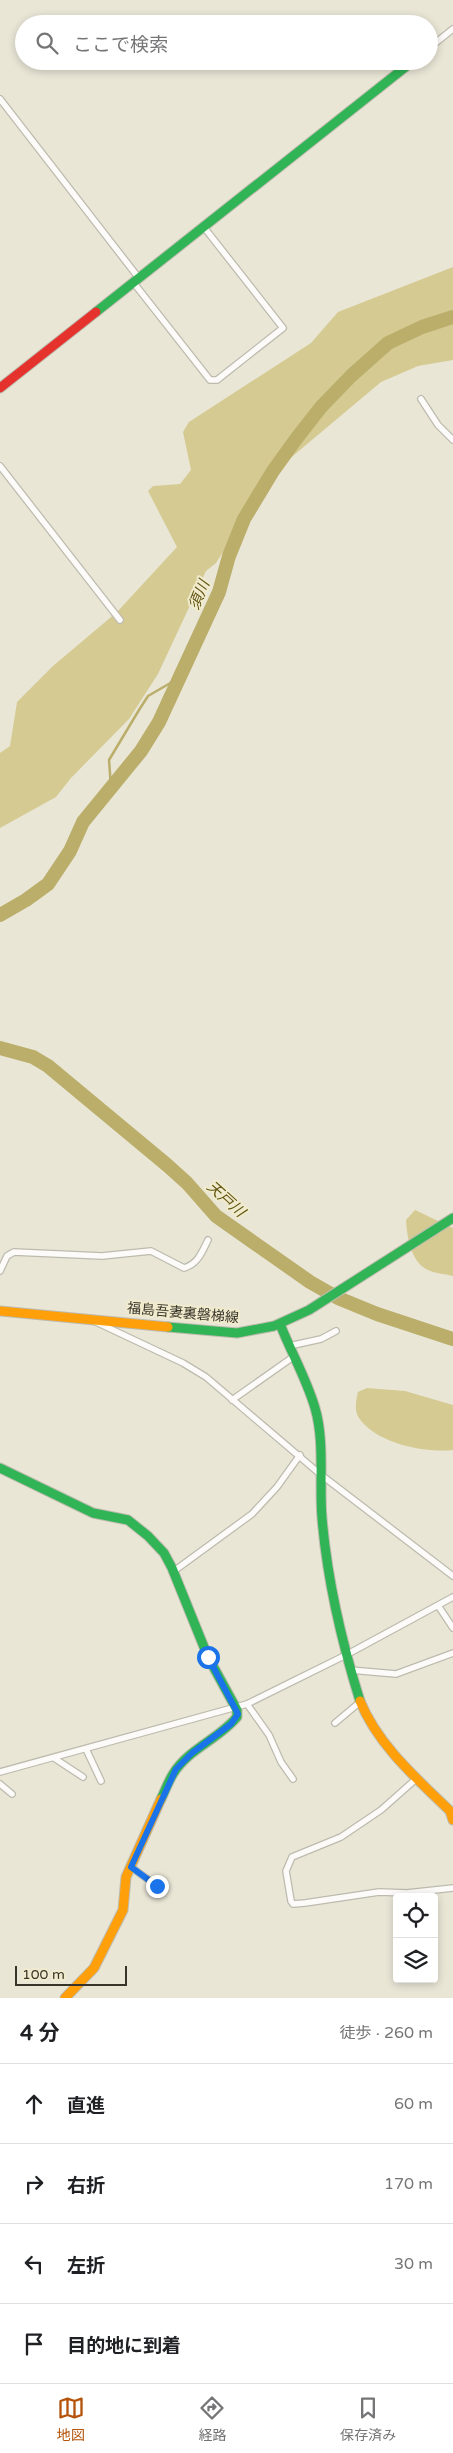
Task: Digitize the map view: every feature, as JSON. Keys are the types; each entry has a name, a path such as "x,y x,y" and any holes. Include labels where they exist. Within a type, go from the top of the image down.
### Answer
{"street":[{"path":"438,41 453,29"},
{"path":"0,388 135,279 402,70"},
{"path":"0,98 210,380 217,380 283,328 203,226"},
{"path":"420,400 438,425 453,440"},
{"path":"0,466 120,620"},
{"name":"福島吾妻裏磐梯線","path":"0,1311 93,1318 237,1333 259,1331 280,1324 310,1309 453,1218"},
{"path":"0,1271 7,1256 14,1252 85,1256 151,1251 184,1268 192,1266 199,1258 208,1240"},
{"path":"93,1318 100,1324 194,1369 300,1455 320,1474 453,1576"},
{"path":"280,1324 315,1408 321,1448 322,1519 328,1559 346,1655 360,1702 376,1730 416,1779 452,1816"},
{"path":"289,1346 321,1339 336,1331"},
{"path":"232,1400 293,1357"},
{"path":"174,1570 252,1514 277,1487 300,1455"},
{"path":"0,1468 93,1513 122,1518 134,1523 164,1553 174,1570 208,1657 238,1714 231,1724 192,1753 176,1769 131,1867 125,1882 123,1910 96,1966 65,1998"},
{"path":"0,1772 247,1704 439,1607 453,1597"},
{"path":"439,1607 453,1628"},
{"path":"350,1670 399,1673 453,1653"},
{"path":"335,1723 360,1702"},
{"path":"247,1704 269,1735 284,1767 293,1779"},
{"path":"86,1749 101,1781"},
{"path":"54,1758 83,1777"},
{"path":"416,1779 396,1798 355,1828 333,1841 292,1857 286,1871 291,1902 297,1904 379,1892 407,1893 453,1888"},
{"path":"0,1784 12,1794"},
{"path":"131,1867 157,1886"}],"shaded area":[{"path":"453,267 453,360 418,366 381,382 275,471 216,563 206,571 158,674 129,719 71,778 56,797 0,828 0,753 10,746 17,702 53,666 117,612 177,547 148,491 153,486 180,484 191,470 183,432 189,422 311,343 338,312"},
{"path":"415,1210 453,1228 453,1276 426,1269 415,1258 408,1239 406,1220"},
{"path":"367,1388 405,1391 453,1405 453,1450 429,1450 402,1445 377,1434 367,1427 356,1412 356,1402 358,1392"}],"waterway":[{"name":"須川","path":"0,915 26,900 48,884 70,851 83,822 141,751 159,722 219,592 229,556 244,519 273,471 296,439 321,407 351,376 388,343 422,327 453,317"},
{"path":"111,787 109,760 139,710 148,696 179,678"},
{"name":"天戸川","path":"0,1048 33,1057 48,1066 167,1165 187,1183 216,1216 310,1282 338,1298 377,1314 453,1339"}],"traffic: fast":[{"path":"96,312 402,70"},
{"path":"168,1327 237,1333 274,1326 309,1310 453,1218"},
{"path":"280,1324 308,1387 318,1421 321,1448 321,1505 324,1541 341,1633 360,1701"},
{"path":"0,1468 93,1513 128,1520 148,1536 164,1553 172,1568 208,1657 237,1710 237,1717 222,1732 179,1765 161,1799"}],"traffic: slow":[{"path":"0,1311 168,1327"},
{"path":"360,1701 387,1746 411,1773 450,1811 453,1820"},
{"path":"65,1998 94,1968 123,1910 126,1877 161,1799"}],"traffic: jam":[{"path":"0,388 96,312"}],"route":[{"path":"157,1886 131,1867 173,1773 192,1753 226,1729 238,1714 238,1710 208,1657"}]}
